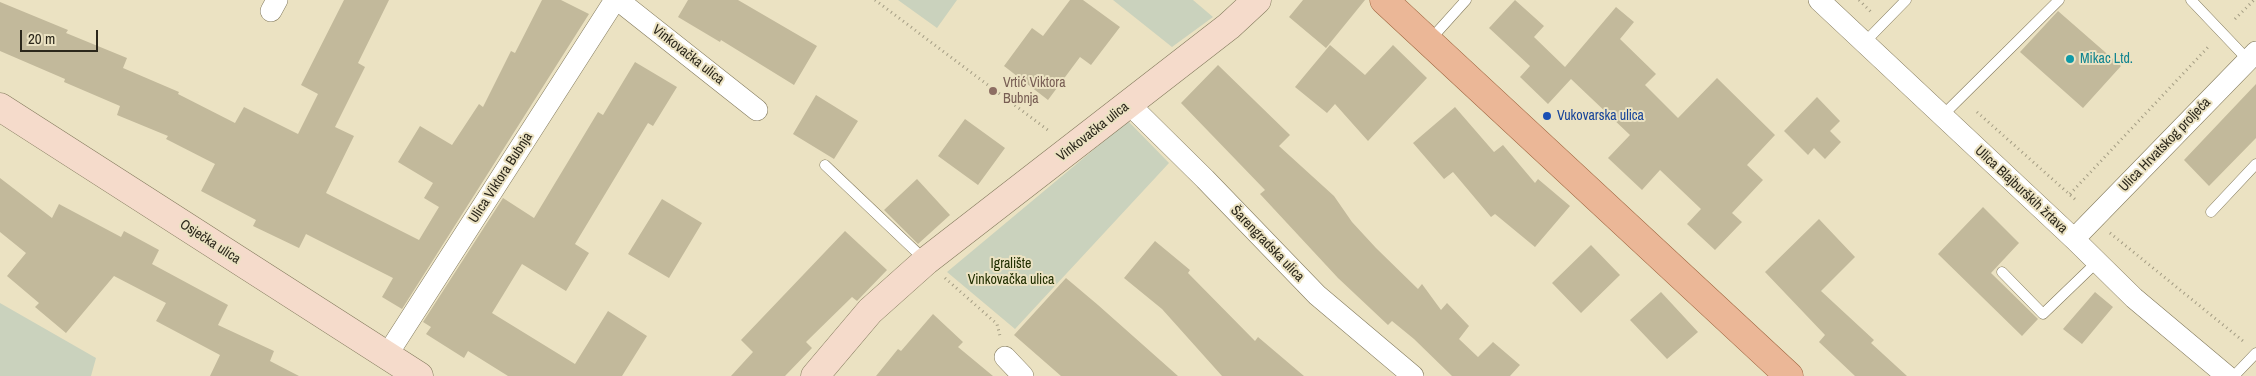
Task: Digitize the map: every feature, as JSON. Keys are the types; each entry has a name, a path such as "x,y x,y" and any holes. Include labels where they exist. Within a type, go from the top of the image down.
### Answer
{"main road":[{"path":"1384,0 1789,376"}],"street":[{"name":"Vinkovačka ulica","path":"616,0 757,110"},
{"name":"Ulica Viktora Bubnja","path":"386,355 616,0"},
{"name":"Vinkovačka ulica","path":"815,376 870,311 926,261 1229,26 1257,0"},
{"name":"Ulica Blajburških žrtava","path":"1822,1 2134,298 2227,376"},
{"name":"Ulica Hrvatskog proljeća","path":"2074,239 2252,56"},
{"name":"Šarengradska ulica","path":"1129,104 1205,179 1317,296 1413,376"},
{"name":"Osječka ulica","path":"0,107 419,376"},
{"path":"1005,357 1023,376"}],"lane":[{"path":"1429,41 1466,0"},
{"path":"1864,43 1906,0"},
{"path":"1942,116 2059,0"},
{"path":"2191,0 2252,56"},
{"path":"2211,212 2256,164"},
{"path":"825,165 926,261"},
{"path":"2002,272 2043,314 2097,262"},
{"path":"2234,376 2252,349"}],"path":[{"path":"875,0 1054,135"},
{"path":"1859,0 1883,24"},
{"path":"2234,21 2254,0"},
{"path":"2070,194 2213,42"},
{"path":"1960,97 2070,194 2093,219 2252,349"},
{"path":"926,261 997,324 1005,357"}],"green space":[{"path":"898,0 957,0 937,28"},
{"path":"1113,0 1193,0 1213,17 1172,47"},
{"name":"Igralište Vinkovačka ulica","path":"1128,121 1169,163 1015,329 947,272"},
{"path":"0,303 96,358 91,376 0,376"}],"building":[{"path":"344,0 389,0 358,63 365,67 335,127 354,136 326,193 419,240 439,207 424,198 433,183 398,162 420,126 452,145 479,104 483,107 511,51 515,53 542,0 561,0 589,14 402,309 382,297 393,278 306,234 299,248 253,226 256,220 201,191 215,164 166,139 168,136 117,115 120,106 64,82 65,79 0,51 0,2 68,30 66,33 127,58 123,68 179,92 178,94 235,123 244,107 298,134 318,94 301,85"},
{"path":"688,0 738,0 817,46 794,85 721,40 720,42 678,17"},
{"path":"1070,0 1083,0 1120,27 1091,65 1080,57 1048,100 1004,66 1032,28 1043,36"},
{"path":"1303,0 1365,0 1326,48 1289,17"},
{"path":"1515,0 1544,26 1534,37 1565,67 1616,7 1634,22 1620,39 1656,74 1645,85 1678,118 1717,78 1775,135 1747,165 1763,180 1732,213 1742,222 1715,250 1687,224 1701,209 1660,170 1642,190 1608,158 1630,135 1571,79 1548,104 1520,77 1530,66 1489,28"},
{"name":"Mikac Ltd.","path":"2058,11 2121,66 2083,108 2020,52"},
{"path":"1330,45 1365,75 1393,45 1427,78 1368,141 1335,104 1327,113 1295,87"},
{"path":"635,62 677,87 653,126 648,123 575,244 589,253 566,291 522,264 492,313 575,364 608,311 647,336 622,376 508,376 468,351 464,358 426,334 431,327 423,322 503,198 534,218 598,112 603,115"},
{"path":"1218,65 1290,135 1279,146 1334,196 1352,222 1376,248 1418,289 1422,284 1441,310 1447,303 1469,326 1459,339 1478,357 1493,342 1520,365 1510,376 1452,376 1414,339 1392,321 1388,325 1338,278 1260,194 1265,190 1181,103"},
{"path":"2256,84 2256,138 2209,186 2184,160"},
{"path":"816,95 858,121 834,159 793,134"},
{"path":"1817,97 1840,121 1830,131 1841,142 1825,159 1814,148 1808,155 1784,131"},
{"path":"1455,107 1494,152 1503,145 1535,183 1538,179 1570,206 1535,247 1495,214 1491,217 1453,172 1444,179 1413,143"},
{"path":"965,119 1005,148 978,185 938,156"},
{"path":"0,178 52,218 59,204 121,237 124,231 159,250 152,264 228,305 218,325 274,351 270,361 299,376 210,376 220,355 156,321 166,303 114,276 66,333 35,307 39,303 7,276 26,253 0,232"},
{"path":"917,179 950,215 918,244 884,210"},
{"path":"662,199 702,223 669,278 628,254"},
{"path":"1983,207 2019,243 1991,273 2038,319 2022,336 1938,254"},
{"path":"1819,219 1855,257 1821,291 1874,340 1871,343 1907,376 1855,376 1819,342 1825,335 1765,272"},
{"path":"845,231 887,270 857,301 852,297 806,342 812,348 785,376 731,376 753,352 741,340"},
{"path":"1155,241 1190,270 1188,273 1255,341 1258,337 1304,376 1222,376 1162,309 1124,278"},
{"path":"1591,245 1620,275 1581,313 1552,283"},
{"path":"1066,278 1178,376 1061,376 1014,335"},
{"path":"1661,292 1698,332 1667,359 1630,320"},
{"path":"2095,292 2113,307 2082,344 2063,329"},
{"path":"933,314 963,342 958,347 993,376 876,376 898,349 901,351"}],"place":[{"name":"Mikac Ltd.","path":"2070,59"},
{"name":"Vrtić Viktora Bubnja","path":"993,91"},
{"name":"Vukovarska ulica","path":"1547,116"}]}
